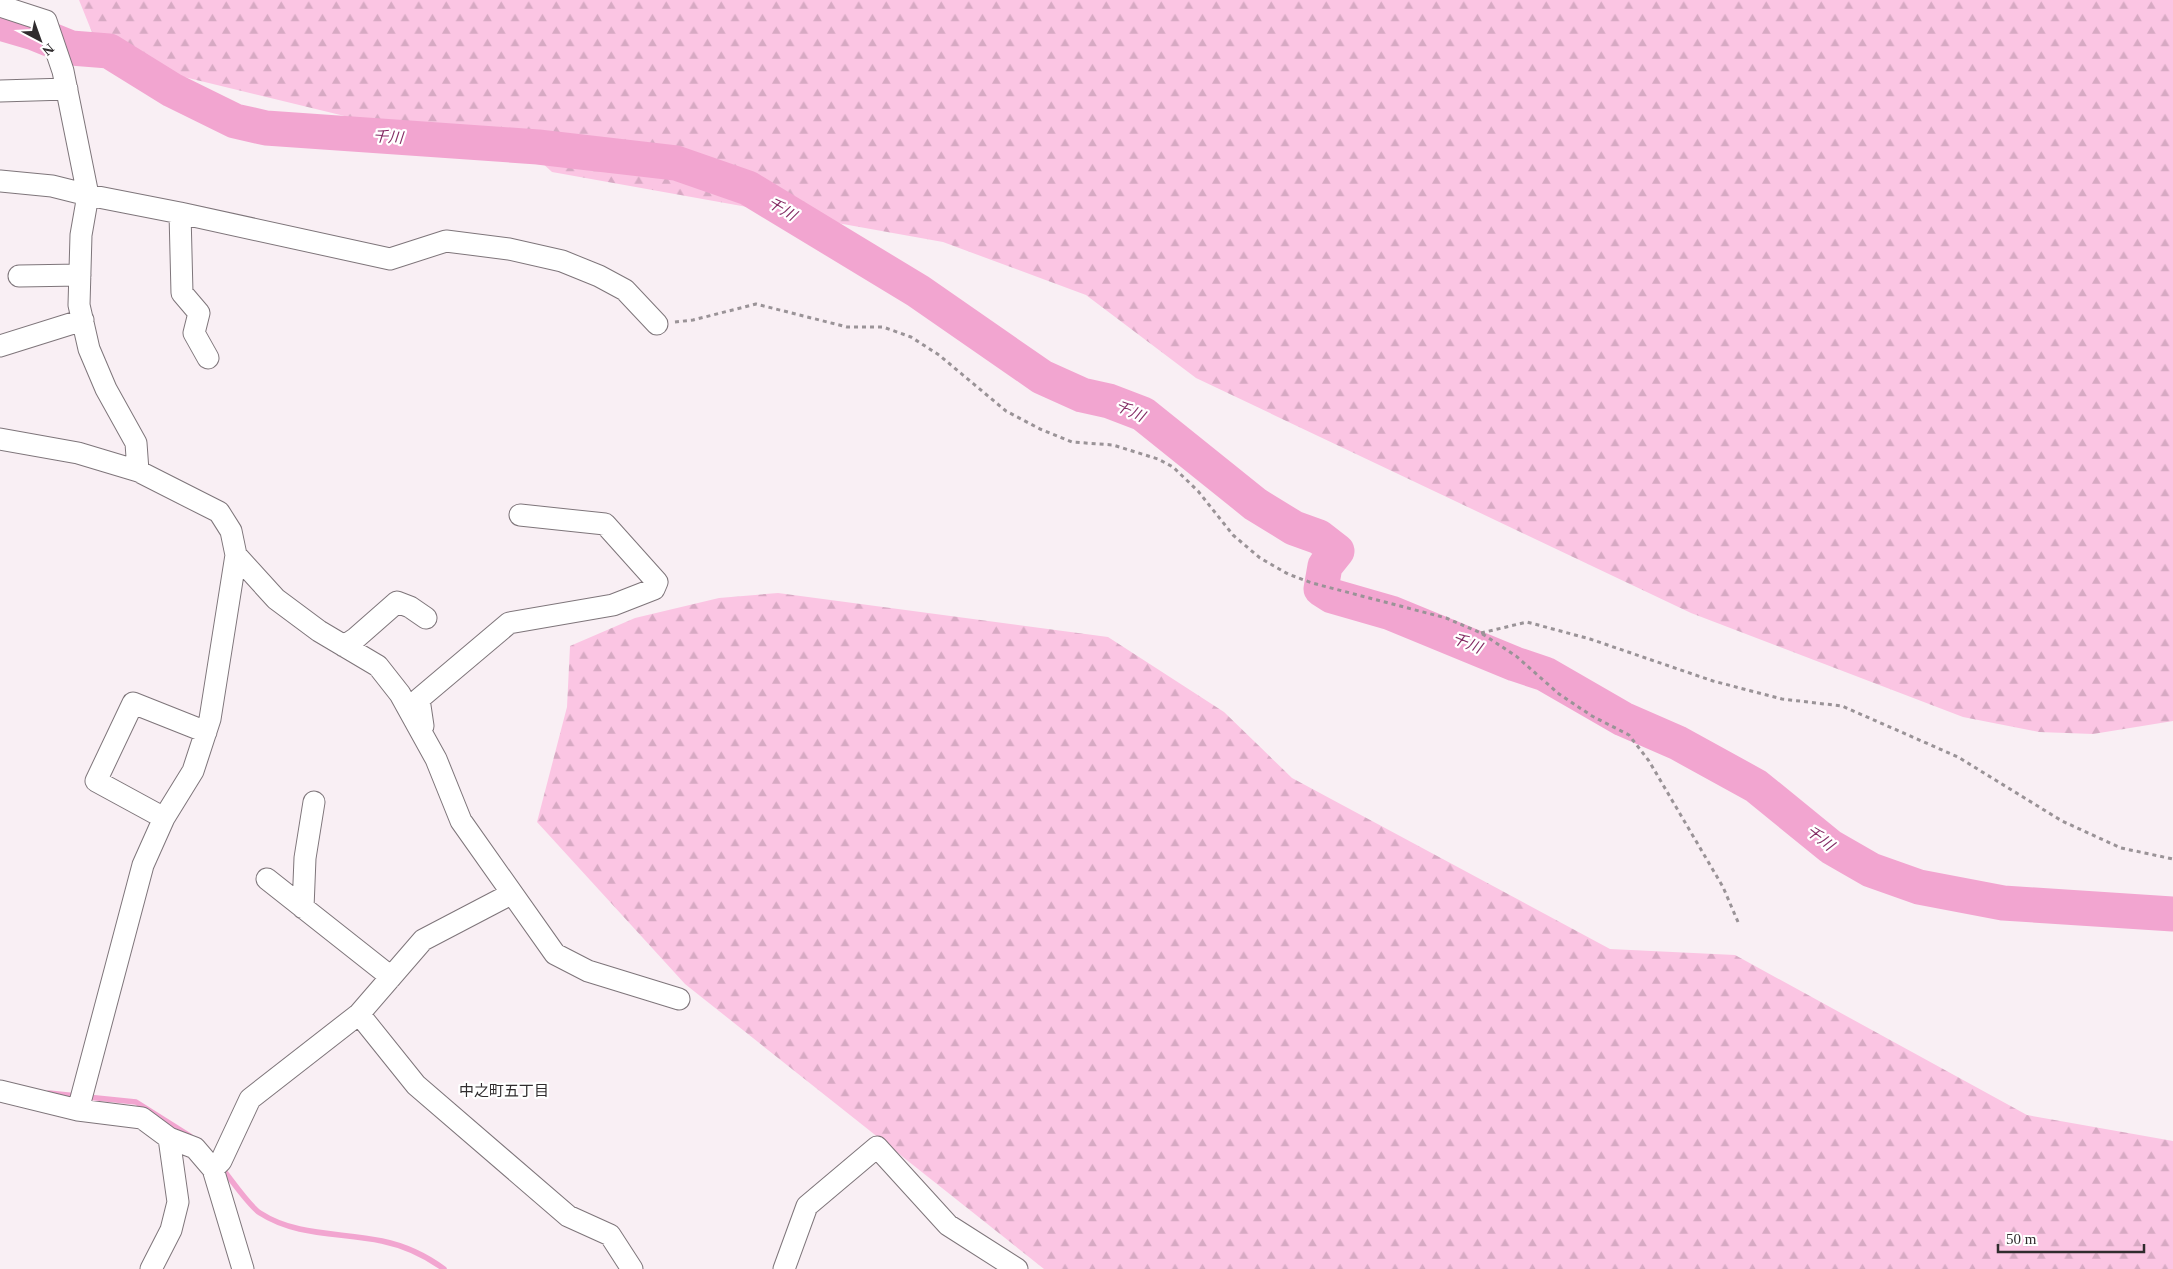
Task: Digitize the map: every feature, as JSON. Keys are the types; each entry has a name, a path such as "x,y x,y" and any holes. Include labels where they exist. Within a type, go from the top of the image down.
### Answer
{"street":[{"path":"0,6 46,21 67,89 88,196 81,235 79,305 90,349 106,389 136,444 138,471"},
{"path":"0,91 67,89"},
{"path":"0,181 52,186 88,196 180,213 390,259 446,241 509,249 562,261 599,276 625,290 657,324"},
{"path":"180,213 182,293 199,313 194,333 208,358"},
{"path":"19,276 80,275"},
{"path":"0,346 83,320"},
{"path":"0,439 78,453 138,471 219,512 232,531 236,555 210,719 193,772 164,818 143,866 78,1110"},
{"path":"424,738 419,699 510,624 613,606 654,589 656,582 605,524 520,515"},
{"path":"236,555 276,599 319,631 378,666 400,694 436,759 461,821 554,954 588,971 679,999"},
{"path":"344,646 356,638 397,602 410,606 426,618"},
{"path":"164,818 96,781 133,703 206,732"},
{"path":"304,908 305,858 314,802"},
{"path":"267,879 391,977"},
{"path":"213,1169 221,1161 250,1099 359,1014 423,940 511,894"},
{"path":"359,1014 416,1085 568,1216 610,1236 632,1269"},
{"path":"0,1091 78,1110 142,1118 169,1138 195,1148 213,1169 243,1269"},
{"path":"151,1269 171,1230 178,1202 169,1138"},
{"path":"784,1269 807,1206 877,1147 948,1225 1017,1269"}],"path":[{"path":"657,324 693,320 756,304 847,327 882,327 911,337 939,355 1006,410 1040,429 1072,442 1113,445 1158,459 1173,467 1198,491 1233,535 1260,558 1288,574 1446,618 1481,634 1516,656 1559,694 1592,716 1629,735 1649,761 1723,888 1738,922"},
{"path":"1481,634 1527,622 1590,639 1713,681 1782,699 1842,706 1958,757 2062,821 2120,848 2173,859"}],"green space":[{"path":"79,0 2173,0 2173,721 2093,734 2039,732 1963,717 1691,613 1196,378 1086,295 943,242 552,172 517,140 357,119 102,57"},
{"path":"778,593 1108,637 1224,712 1292,778 1610,949 1735,955 2027,1115 2173,1141 2173,1269 1044,1269 685,984 537,822 567,707 570,646 635,618 719,598"}],"waterway":[{"name":"千川","path":"0,23 34,33 71,48 109,51 172,90 235,121 266,128 538,147 676,163 748,188 918,291 1042,377 1082,395 1109,401 1143,414 1255,504 1294,528 1319,537 1337,551 1325,566 1321,589 1332,596 1391,613 1515,664 1545,674 1623,719 1678,743 1756,786 1831,847 1871,870 1919,887 2003,903 2173,914"},
{"path":"49,1093 77,1096"},
{"path":"87,1097 136,1102 190,1136"},
{"path":"221,1167 245,1199 256,1210 274,1221 304,1230 391,1243 430,1259 444,1269"}],"district":[{"name":"中之町五丁目","path":"504,1091"}]}
